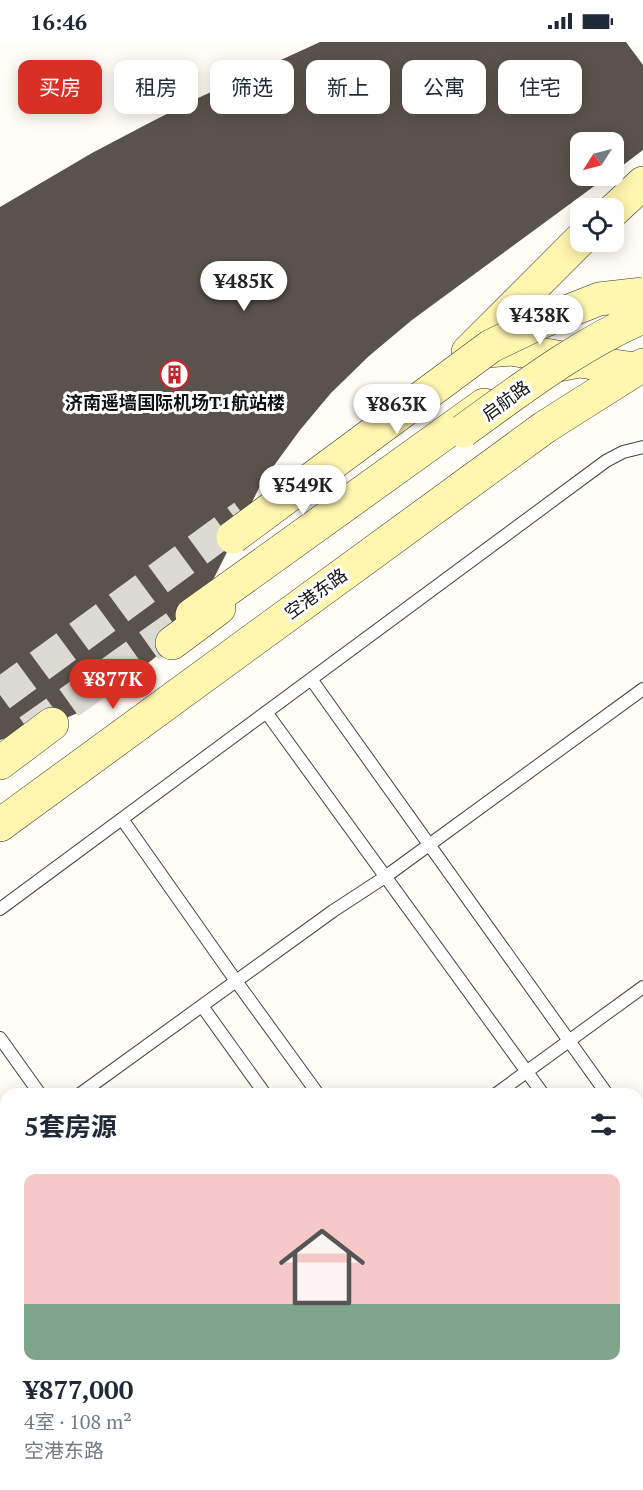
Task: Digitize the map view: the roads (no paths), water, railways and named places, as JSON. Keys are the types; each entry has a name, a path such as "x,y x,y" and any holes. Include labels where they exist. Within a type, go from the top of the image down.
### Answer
{"main road":[{"path":"624,201 643,183"},
{"path":"570,250 468,352 239,527 491,346 541,322 599,299 643,294"},
{"name":"启航路","path":"172,643 528,385 585,347 643,317"},
{"name":"空港东路","path":"468,352 511,349 579,361 639,367"},
{"name":"空港东路","path":"192,615 460,421 537,369 579,361"},
{"name":"空港东路","path":"0,825 545,427 639,367"},
{"path":"0,752 41,728 0,763"}],"lane":[{"path":"0,909 606,461 623,452 643,446"},
{"path":"311,679 603,1088"},
{"path":"88,1088 385,877 643,689"},
{"path":"266,712 539,1088"},
{"path":"122,819 314,1088"},
{"path":"504,1088 643,987"},
{"path":"202,1006 261,1088"},
{"path":"0,1038 36,1088"}],"tunnel":[{"path":"0,695 244,516"},
{"path":"29,731 192,615"}],"place":[{"name":"济南遥墙国际机场T1航站楼","path":"175,374"}]}
